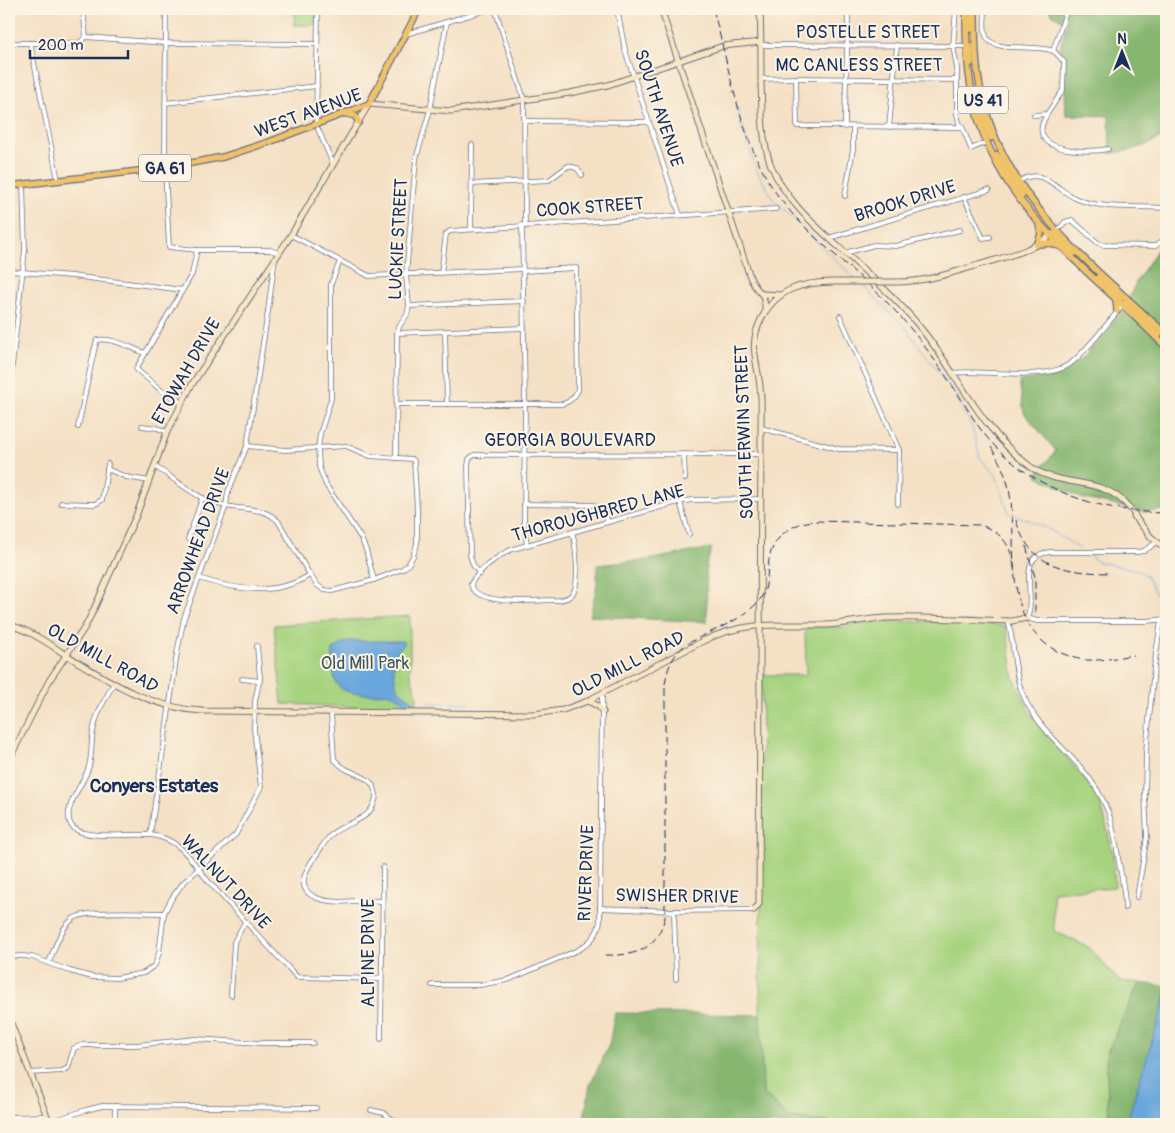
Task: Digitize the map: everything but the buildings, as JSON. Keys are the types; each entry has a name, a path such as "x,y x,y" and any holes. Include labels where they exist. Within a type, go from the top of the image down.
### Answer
{"main road":[{"name":"ETOWAH DRIVE","path":"369,104 420,9"},
{"name":"US 41","path":"966,9 971,46 983,101 1001,152 1018,182 1063,248 1115,298 1125,302 1166,334"},
{"path":"971,9 971,46"},
{"name":"US 41","path":"974,9 969,76 986,139 1012,189 1038,223 1095,267 1166,347"},
{"name":"WEST AVENUE","path":"9,186 165,168 223,157 317,127 344,113 369,104"},
{"path":"344,113 355,116 359,122"},
{"path":"986,139 1026,201 1053,234"},
{"path":"1038,223 1041,234 1038,245 1051,243 1063,248"},
{"path":"1078,263 1096,276 1166,341"},
{"path":"1115,298 1117,311"}],"street":[{"path":"84,9 86,37"},
{"path":"166,9 165,168 169,247 197,250 270,250 279,253"},
{"path":"318,9 316,44 317,127 333,164"},
{"path":"406,34 490,9"},
{"path":"495,9 524,100 524,532 526,545"},
{"name":"SOUTH AVENUE","path":"618,9 622,38 680,215"},
{"path":"661,9 751,279 762,294 772,303"},
{"path":"845,127 848,9 760,9 763,135 773,169 783,189 793,203 913,319 926,334 988,427 1004,444 1040,473 1054,479 1086,484 1110,491 1128,506 1157,542 1166,549"},
{"path":"956,9 954,46 960,127"},
{"path":"985,9 985,30 988,40 997,46 1029,47 1053,51 1064,62 1063,90 1047,114 1042,128 1042,134 1047,142 1078,150 1098,151 1108,149"},
{"path":"1053,51 1067,9"},
{"name":"LUCKIE STREET","path":"396,458 397,333 407,315 409,306 406,275 416,159 430,110 447,22"},
{"path":"9,43 78,43 86,37 165,43 316,44"},
{"path":"30,43 58,180"},
{"name":"WEST AVENUE","path":"369,104 430,110 458,110 524,100 596,88 723,46 761,43"},
{"name":"POSTELLE STREET","path":"761,43 971,46"},
{"path":"889,127 897,45"},
{"name":"MC CANLESS STREET","path":"762,78 957,80"},
{"path":"796,78 796,126 962,126 971,149 986,139"},
{"path":"165,103 316,86"},
{"name":"ETOWAH DRIVE","path":"9,764 13,752 44,690 85,627 93,611 127,537 154,466 182,403 203,365 291,234 369,104"},
{"path":"1034,115 1047,114"},
{"path":"525,122 648,122"},
{"path":"845,196 853,149 853,127"},
{"path":"471,229 472,144"},
{"path":"472,184 553,179 568,166 577,168 582,175"},
{"path":"1018,182 1029,177 1039,177 1050,181 1068,195 1093,204 1166,208"},
{"path":"9,392 25,241 23,184"},
{"name":"BROOK DRIVE","path":"829,238 988,190"},
{"path":"964,197 984,238 990,237"},
{"name":"COOK STREET","path":"441,273 448,232 523,224 776,209"},
{"path":"762,294 781,295 805,284 821,282 917,282 932,279 1024,251 1038,245 1065,222 1072,220 1098,243 1107,246 1155,246 1166,236"},
{"path":"846,253 874,245 896,246 960,230"},
{"path":"291,234 369,276 576,268 578,390 570,401 563,404 396,404"},
{"path":"182,403 162,391 138,372 136,366 192,274 197,250"},
{"name":"ARROWHEAD DRIVE","path":"150,835 184,618 226,506 228,492 247,446 275,258"},
{"path":"340,261 331,284 331,399 320,434 318,448 319,467 326,485 366,550 374,580"},
{"path":"9,271 183,290"},
{"path":"762,294 765,305 764,314"},
{"name":"SOUTH ERWIN STREET","path":"754,910 759,904 761,428 760,389 754,359 754,346 757,330 764,314 781,295"},
{"path":"409,306 524,301"},
{"path":"952,373 1042,373 1058,370 1077,358 1125,302"},
{"path":"840,316 899,450 898,504"},
{"path":"397,333 524,328"},
{"path":"9,330 16,330"},
{"path":"445,332 447,404"},
{"path":"78,426 97,340 103,339 145,353"},
{"path":"142,426 168,432"},
{"path":"761,428 840,449 899,450"},
{"path":"154,466 202,500 226,506 263,511 273,516 278,521 310,575 317,585 324,590 332,591 374,580 408,565 417,544 414,461 408,458 370,456 346,446 285,450 247,446"},
{"name":"GEORGIA BOULEVARD","path":"480,574 473,565 470,555 468,461 472,456 478,454 761,454"},
{"path":"684,454 685,479"},
{"path":"61,503 95,504 102,500 108,464"},
{"path":"107,469 126,476 149,480"},
{"name":"THOROUGHBRED LANE","path":"480,574 501,554 526,545 680,502 761,499"},
{"path":"188,538 202,500"},
{"path":"680,502 689,534"},
{"path":"524,504 593,504 603,511 608,522"},
{"path":"480,574 473,580 471,586 477,594 486,598 494,600 559,600 567,598 574,592 576,585 576,548 572,532"},
{"path":"1157,542 1144,551 1137,552 1051,552 1038,555 1029,567 1030,603 1027,618 1036,621 1161,621 1166,619"},
{"path":"199,578 230,587 253,588 289,585 310,575"},
{"name":"OLD MILL ROAD","path":"9,626 26,630 140,697 170,707 202,711 533,714 563,710 588,701 711,637 736,628 760,625 825,625 890,618 1008,621 1018,621 1027,618"},
{"path":"1008,621 1012,633 1017,678 1023,696 1040,722 1101,794 1112,819 1125,908"},
{"path":"1137,897 1147,837 1145,795 1146,752 1153,675 1161,621"},
{"path":"9,957 26,956 49,962 70,971 92,976 117,978 144,973 155,965 159,953 164,914 172,898 183,883 236,834 261,787 255,737 256,697 260,681 257,646"},
{"path":"242,679 260,681"},
{"name":"WALNUT DRIVE","path":"114,683 95,721 90,764 70,807 68,816 76,830 86,834 150,835 170,841 187,855 245,922 297,977 381,979"},
{"name":"RIVER DRIVE","path":"432,985 480,985 520,976 583,948 597,934 600,924 602,695"},
{"path":"588,701 596,704 602,712"},
{"path":"330,712 334,759 345,769 369,781 374,787 376,796 368,814 342,827 327,840 308,865 304,875 304,883 306,890 312,896 323,900 381,901"},
{"name":"ALPINE DRIVE","path":"381,1039 382,867"},
{"name":"SWISHER DRIVE","path":"600,908 674,911 754,910"},
{"path":"674,911 676,979"},
{"path":"49,962 64,928 74,917 108,912 164,914"},
{"path":"231,995 234,942 245,922"},
{"path":"9,1018 49,1123 92,1108 115,1106 316,1108"},
{"path":"30,1073 62,1072 68,1068 74,1048 83,1045 136,1045 195,1039 261,1044 314,1044"},
{"path":"115,1106 115,1124"},
{"path":"371,1110 384,1112 398,1124"},
{"path":"9,1117 32,1118 46,1116"}],"green space":[{"path":"295,9 315,9 315,25 294,25"},
{"path":"1049,9 1166,9 1166,134 1140,147 1110,154 1109,116 1066,115 1064,62 1061,44 1067,23 1053,15"},
{"path":"1163,241 1166,246 1166,510 1145,512 1081,498 1037,476 1041,468 1056,451 1024,413 1019,381 1050,377 1083,358 1114,318 1122,313 1136,282"},
{"path":"712,548 706,565 707,622 590,616 597,584 597,565 647,560"},
{"name":"Old Mill Park","path":"410,616 410,673 417,696 416,709 282,704 274,625"},
{"path":"877,621 969,622 1006,626 1014,678 1030,712 1087,782 1101,803 1113,855 1115,887 1053,892 1054,931 1090,948 1119,981 1139,983 1106,1055 1109,1121 1106,1124 832,1124 789,1118 763,1093 760,1015 762,675 806,675 805,630 811,627 840,627"},
{"path":"1139,983 1165,986 1166,996 1126,1124 1106,1124 1109,1120 1106,1055"},
{"path":"615,1013 760,1015 763,1093 789,1118 832,1124 583,1124 590,1085 609,1045"}],"water":[{"path":"348,641 403,641 403,646 399,649 395,658 395,678 399,690 415,704 409,704 390,694 358,694 342,689 335,679 333,671 333,650"},
{"path":"1166,996 1167,1078 1164,1110 1160,1124 1126,1124"}],"waterway":[{"path":"736,106 756,169 773,199 856,280"},
{"path":"861,284 904,326 954,392 972,427 980,458 996,475 1009,514 1037,524 1080,549"},
{"path":"1087,554 1098,562 1137,570 1146,575 1155,593 1166,607"},
{"path":"426,703 470,703"}],"railway":[{"path":"713,9 743,124 761,168 772,187 800,222 882,297 905,323 921,342 988,439 1011,461 1050,487 1072,496 1118,509 1166,513"},
{"path":"991,447 1002,467 1009,489 1012,510 1015,580 1019,602 1027,622 1040,639 1059,652 1073,658 1099,660 1134,655"},
{"path":"1016,520 1022,536 1030,548 1051,564 1077,571 1107,573"},
{"path":"605,955 626,954 643,949 656,938 665,918 665,684 671,663 684,646 732,622 757,603 764,593 769,560 774,544 785,532 799,524 815,521 980,525 996,532 1006,543 1012,556 1015,573"},
{"path":"1026,546 1035,577 1035,613"}],"district":[{"name":"Conyers Estates","path":"154,785"}]}
